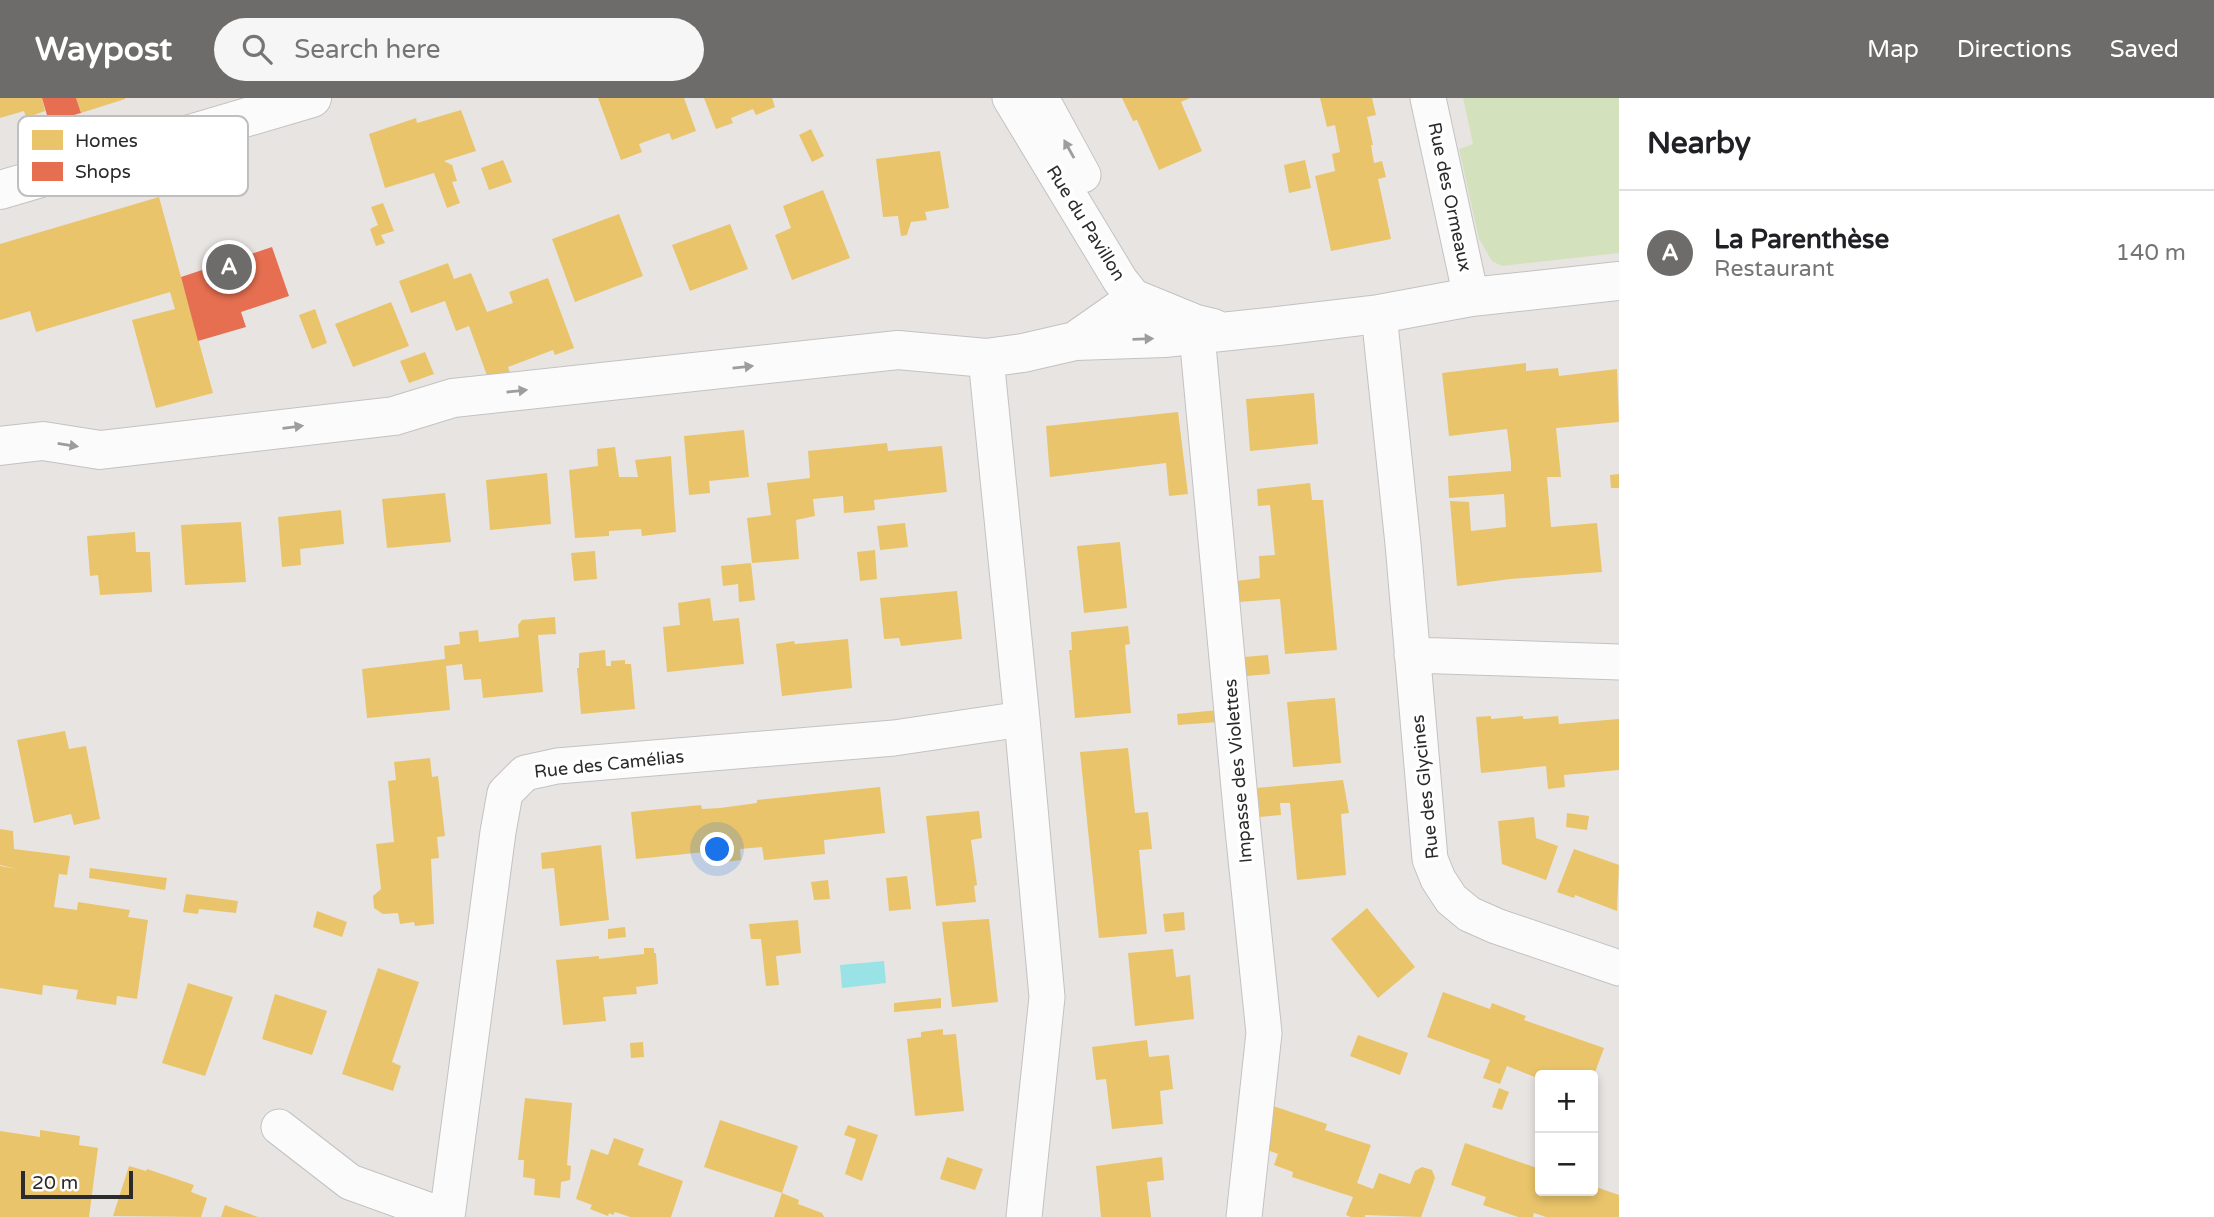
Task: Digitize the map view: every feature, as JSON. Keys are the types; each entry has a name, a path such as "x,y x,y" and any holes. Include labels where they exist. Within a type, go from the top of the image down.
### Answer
{"main road":[{"path":"214,116 234,109 312,98"},
{"path":"0,190 18,184"},
{"path":"0,446 43,441 100,450 394,416 453,398 898,350 986,358 1034,351 1075,341 1164,338 1206,330 1379,314 1471,297 1619,281"},
{"path":"1075,341 1135,299 1206,330"}],"street":[{"name":"Rue du Pavillon","path":"1010,98 1119,280 1135,299"},
{"name":"Rue du Pavillon","path":"1041,98 1132,265 1135,299"},
{"name":"Rue des Ormeaux","path":"1427,98 1471,297"},
{"name":"Rue des Glycines","path":"1379,314 1430,859 1438,880 1451,899 1469,914 1496,926 1619,968"},
{"name":"Impasse des Violettes","path":"1206,330 1242,820 1264,1033 1244,1217"},
{"path":"986,358 1047,997 1024,1217"},
{"path":"1412,655 1619,662"},
{"name":"Rue des Camélias","path":"279,1127 350,1182 447,1217 498,832 505,793 525,773 557,766 894,738 1022,719"}],"green space":[{"path":"1463,98 1619,98 1619,253 1502,266 1492,261 1479,239 1459,149 1473,144"}],"water":[{"path":"884,961 886,983 842,988 840,965"}],"building: Homes":[{"path":"0,98 42,98 45,111 25,116 24,111 0,118"},
{"path":"76,98 125,98 125,99 81,113"},
{"path":"598,98 684,98 696,131 672,140 669,133 639,144 642,152 621,160"},
{"path":"704,98 772,98 775,107 756,115 753,109 731,118 733,123 716,129"},
{"path":"1122,98 1190,98 1181,102 1202,151 1159,170 1137,120 1133,121"},
{"path":"1320,98 1372,98 1376,115 1367,117 1374,163 1382,161 1386,177 1378,179 1391,239 1331,251 1315,176 1335,171 1332,154 1340,152 1335,125 1327,127"},
{"path":"461,110 476,151 444,161 452,165 457,181 452,182 460,203 447,208 434,173 385,188 369,134 416,118 417,123"},
{"path":"811,129 824,156 812,162 799,135"},
{"path":"940,151 949,208 925,212 927,220 911,222 907,235 901,236 898,216 883,217 876,159"},
{"path":"503,160 512,182 489,190 481,168"},
{"path":"1305,160 1311,188 1289,193 1284,165"},
{"path":"823,190 850,258 792,280 775,235 791,228 783,206"},
{"path":"159,197 213,393 156,408 132,320 175,309 170,292 36,332 30,311 0,320 0,244"},
{"path":"383,203 394,231 381,235 385,243 376,246 370,229 378,225 371,207"},
{"path":"619,214 643,276 575,302 552,239"},
{"path":"730,224 748,269 690,291 672,245"},
{"path":"448,263 454,279 471,273 487,312 513,303 509,292 548,278 574,348 555,355 553,350 508,367 512,379 489,381 469,326 456,331 445,301 411,313 399,281"},
{"path":"391,302 409,346 353,367 335,324"},
{"path":"315,309 327,343 312,349 299,315"},
{"path":"425,352 434,374 409,383 400,361"},
{"path":"1526,363 1526,371 1558,368 1559,376 1617,369 1619,422 1556,428 1561,477 1547,477 1551,527 1597,523 1602,572 1457,586 1450,501 1469,502 1471,531 1506,527 1504,494 1449,498 1448,476 1511,471 1511,462 1507,429 1449,436 1442,373"},
{"path":"1314,393 1318,444 1250,451 1246,399"},
{"path":"1178,412 1188,494 1169,496 1166,463 1050,477 1046,426"},
{"path":"744,430 749,477 709,481 710,493 689,495 684,436"},
{"path":"887,443 888,451 942,446 947,492 874,500 875,510 844,513 843,496 813,499 815,516 796,520 799,559 752,563 747,518 771,515 767,483 810,478 808,451"},
{"path":"615,447 619,477 638,477 635,460 671,456 676,532 642,536 641,529 609,531 609,536 575,538 569,470 598,466 597,449"},
{"path":"547,473 551,524 490,530 486,480"},
{"path":"1619,474 1619,488 1611,488 1610,475"},
{"path":"1310,483 1312,500 1323,500 1337,650 1285,654 1280,599 1239,602 1236,581 1260,578 1259,556 1275,555 1270,505 1258,506 1257,489"},
{"path":"445,493 451,542 387,548 382,499"},
{"path":"341,510 344,544 300,549 301,565 282,567 278,517"},
{"path":"241,522 246,582 185,585 181,525"},
{"path":"905,523 908,547 880,550 877,526"},
{"path":"135,532 136,552 150,552 152,592 100,595 98,575 90,576 87,536"},
{"path":"1120,542 1127,608 1084,613 1077,546"},
{"path":"875,550 877,579 860,581 857,552"},
{"path":"595,551 597,579 574,581 571,553"},
{"path":"751,563 755,600 739,602 738,584 723,586 721,566"},
{"path":"957,591 962,639 901,646 899,638 884,639 880,598"},
{"path":"710,598 713,621 739,618 744,664 667,672 663,627 680,625 678,603"},
{"path":"555,617 556,634 538,635 543,692 483,698 481,679 464,680 462,664 446,666 450,710 367,718 362,669 445,659 444,646 460,644 459,632 478,630 479,642 519,637 518,625 522,620"},
{"path":"1128,626 1130,644 1125,645 1131,713 1075,718 1069,650 1072,650 1071,632"},
{"path":"848,639 852,688 782,696 776,644"},
{"path":"605,650 606,666 611,666 611,661 625,660 625,664 631,664 635,709 581,714 577,668 579,653"},
{"path":"1268,655 1270,674 1246,676 1244,657"},
{"path":"1335,698 1341,763 1293,767 1287,702"},
{"path":"1218,710 1219,722 1178,725 1177,714"},
{"path":"1491,716 1491,719 1523,716 1523,719 1558,716 1559,724 1619,719 1619,770 1564,775 1565,787 1548,789 1546,766 1481,773 1476,717"},
{"path":"65,731 69,749 86,746 100,819 74,825 71,814 34,823 17,740"},
{"path":"1128,748 1135,813 1148,812 1152,849 1139,850 1147,934 1099,938 1080,752"},
{"path":"430,758 432,777 438,776 445,836 437,837 439,858 431,859 434,924 400,924 398,913 383,914 374,908 373,896 381,889 376,844 394,842 388,781 396,780 394,762"},
{"path":"1343,780 1349,813 1341,814 1346,875 1297,880 1290,803 1280,803 1281,815 1260,817 1257,788"},
{"path":"880,787 885,833 824,840 825,854 764,860 762,847 740,849 741,860 726,862 725,850 636,859 631,812 701,805 702,809 720,808 757,803 757,800"},
{"path":"979,811 982,838 971,840 977,885 974,886 976,902 936,906 926,816"},
{"path":"1567,813 1589,816 1587,830 1566,827"},
{"path":"1534,817 1536,838 1558,846 1546,880 1502,864 1498,821"},
{"path":"0,829 13,831 14,849 70,856 67,875 59,874 54,907 77,910 78,902 130,910 128,917 148,920 137,999 117,996 116,1005 76,999 78,990 43,985 42,995 0,988 0,866 17,869 0,865"},
{"path":"601,845 609,920 560,926 554,868 542,869 541,853"},
{"path":"1574,849 1619,865 1617,911 1575,895 1574,898 1557,892"},
{"path":"90,868 167,878 165,890 89,878"},
{"path":"907,876 911,909 889,911 886,878"},
{"path":"828,880 830,899 814,900 811,882"},
{"path":"186,894 238,901 236,913 199,909 198,914 183,912"},
{"path":"1367,908 1415,967 1378,998 1331,939"},
{"path":"317,911 347,922 342,937 313,927"},
{"path":"1184,912 1185,930 1165,932 1163,914"},
{"path":"989,919 998,1002 952,1007 942,922"},
{"path":"798,920 801,953 776,956 779,985 766,986 761,939 751,939 749,924"},
{"path":"625,927 626,937 608,939 608,929"},
{"path":"644,948 654,948 656,953 658,984 636,987 637,994 603,997 606,1021 563,1025 556,960 644,954"},
{"path":"1173,949 1176,977 1190,975 1194,1019 1135,1026 1128,953"},
{"path":"378,968 419,982 392,1062 401,1066 393,1091 342,1074"},
{"path":"188,983 233,997 205,1076 162,1063"},
{"path":"1443,992 1490,1009 1492,1003 1526,1016 1524,1020 1604,1048 1596,1070 1535,1070 1535,1077 1507,1066 1500,1084 1483,1078 1490,1060 1427,1037"},
{"path":"275,994 327,1011 312,1055 262,1039"},
{"path":"941,998 941,1008 894,1012 894,1003"},
{"path":"943,1029 943,1035 956,1034 964,1111 915,1116 907,1039 921,1037 921,1032"},
{"path":"1358,1035 1408,1053 1400,1075 1350,1056"},
{"path":"1147,1040 1149,1057 1169,1055 1173,1089 1160,1091 1163,1124 1112,1129 1106,1079 1096,1080 1092,1047"},
{"path":"643,1042 644,1057 631,1058 630,1043"},
{"path":"1499,1088 1509,1092 1502,1110 1492,1107"},
{"path":"525,1098 572,1103 567,1165 571,1166 570,1180 561,1182 560,1198 534,1195 535,1179 523,1177 524,1160 518,1160"},
{"path":"1267,1104 1327,1124 1325,1130 1371,1145 1357,1183 1373,1189 1379,1173 1410,1184 1415,1171 1422,1167 1432,1170 1435,1178 1421,1217 1351,1217 1346,1215 1353,1197 1292,1177 1293,1172 1274,1165 1278,1154 1260,1147"},
{"path":"720,1120 798,1146 782,1193 704,1167"},
{"path":"848,1125 878,1135 862,1181 845,1174 856,1139 844,1135"},
{"path":"40,1130 80,1136 79,1145 98,1148 89,1217 0,1217 0,1131 40,1137"},
{"path":"614,1138 644,1149 638,1165 683,1181 671,1217 630,1217 615,1212 613,1215 609,1213 608,1216 590,1209 592,1205 576,1199 591,1149 608,1155"},
{"path":"1465,1143 1535,1167 1535,1196 1598,1196 1598,1188 1619,1195 1619,1217 1546,1217 1534,1213 1533,1217 1518,1217 1483,1205 1486,1197 1451,1185"},
{"path":"947,1157 983,1169 975,1190 940,1179"},
{"path":"1162,1157 1164,1180 1147,1182 1151,1217 1101,1217 1096,1166"},
{"path":"129,1166 146,1171 147,1169 194,1185 191,1192 207,1198 201,1217 113,1216"},
{"path":"782,1193 799,1200 798,1204 822,1213 824,1217 774,1217"},
{"path":"225,1205 258,1217 221,1217"}],"building: Shops":[{"path":"42,98 76,98 81,113 47,116"},
{"path":"272,247 289,296 241,312 246,327 198,341 181,277"}],"place":[{"name":"La Parenthèse","path":"229,267"}]}
